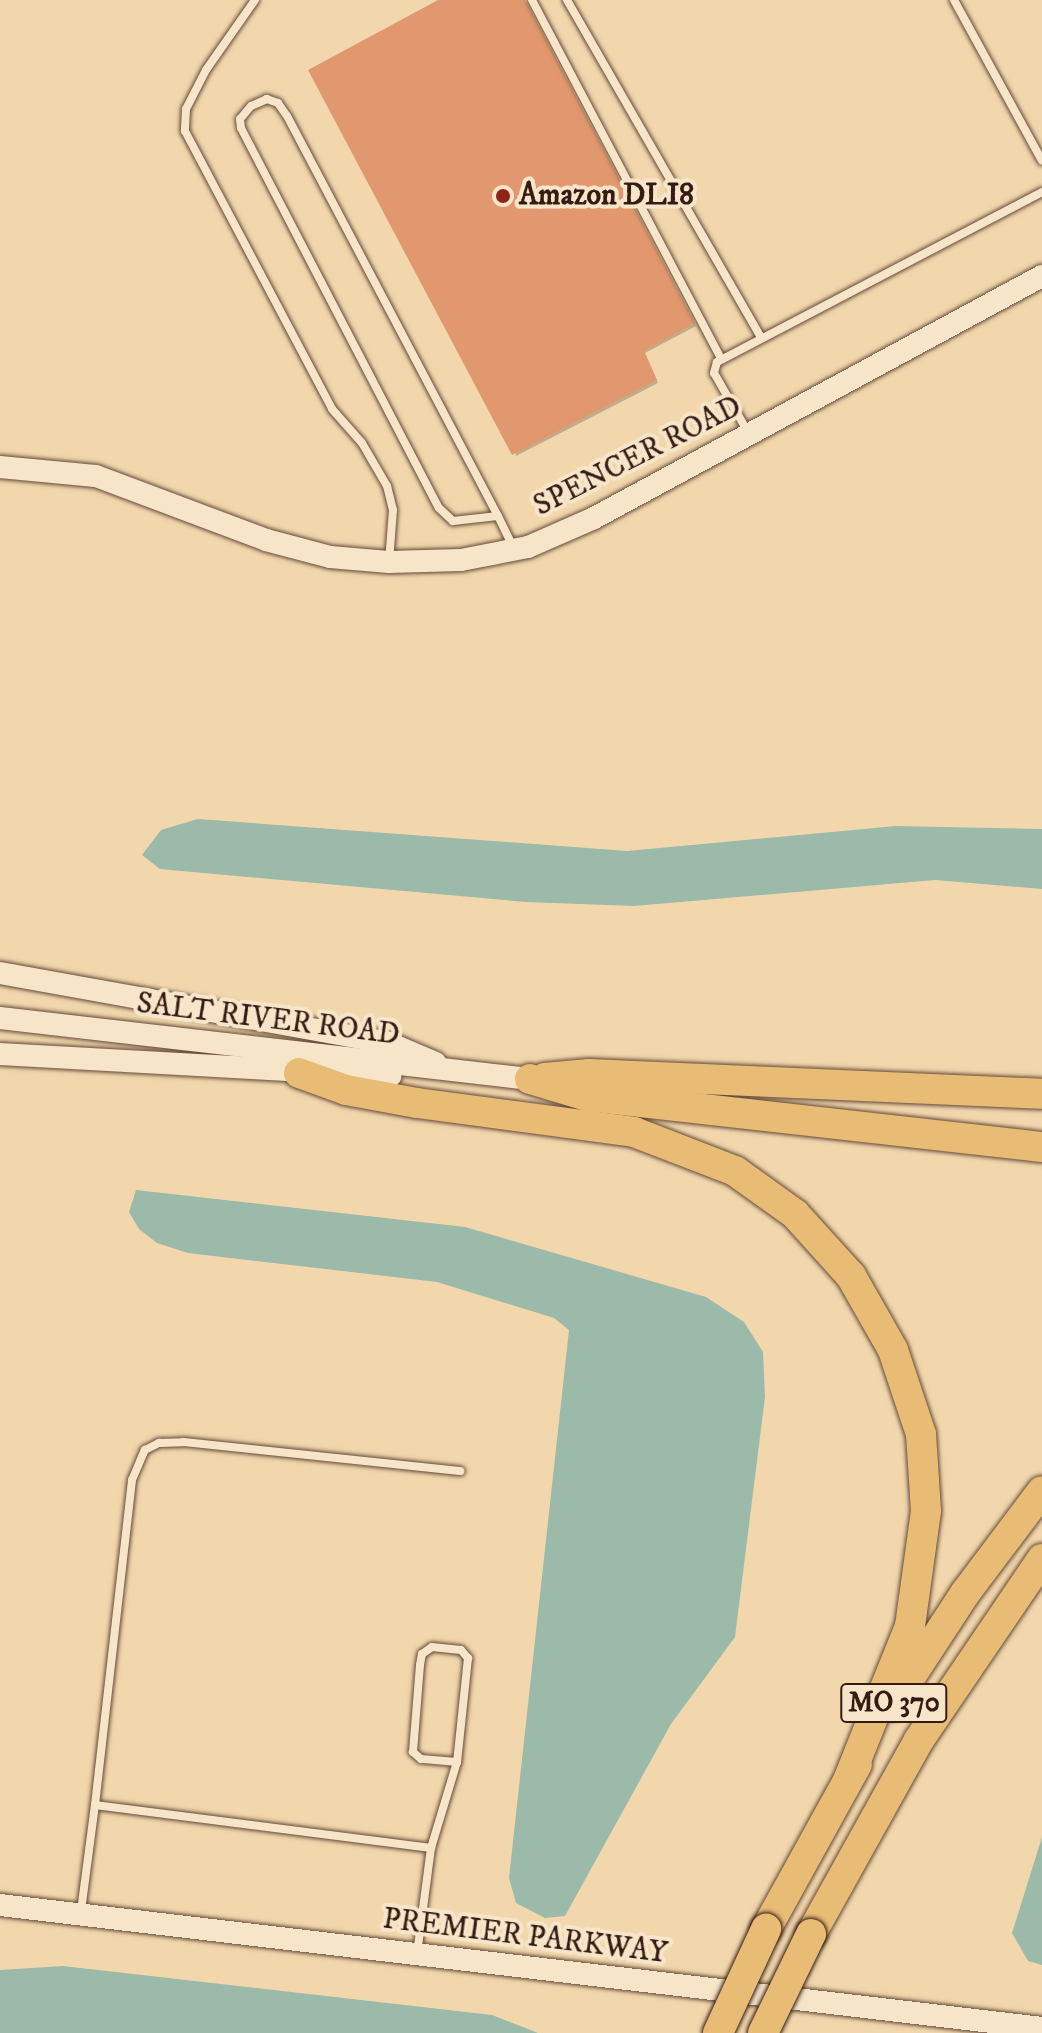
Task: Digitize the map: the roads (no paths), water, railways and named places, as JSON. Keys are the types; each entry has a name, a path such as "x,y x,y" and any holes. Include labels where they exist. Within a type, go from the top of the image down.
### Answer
{"highway":[{"path":"299,1073 346,1090 634,1132 735,1171 795,1214 851,1276 893,1350 921,1434 926,1511 910,1626 848,1780"},
{"path":"530,1079 589,1074 1042,1094"},
{"path":"530,1079 587,1096 1042,1147"},
{"name":"MO 370","path":"718,2033 766,1929 848,1780 966,1592 1042,1491"},
{"name":"MO 370","path":"763,2033 811,1934 919,1740 1042,1559"}],"street":[{"name":"SPENCER ROAD","path":"0,467 96,476 276,543 330,557 389,562 461,560 514,550 594,518 1042,276"},
{"path":"0,973 389,1043 455,1071"},
{"name":"SALT RIVER ROAD","path":"0,1018 530,1079"},
{"path":"0,1054 372,1078 455,1071"},
{"name":"PREMIER PARKWAY","path":"0,1905 417,1955 966,2027 1042,2028"}],"lane":[{"path":"255,0 206,70 186,109 185,131 332,409 362,443 387,486 393,510 389,562"},
{"path":"532,0 721,358"},
{"path":"567,0 761,337"},
{"path":"954,0 1042,161"},
{"path":"498,516 453,521 439,508 241,128 240,119 251,106 267,99 278,103 287,116 498,516 514,550"},
{"path":"749,434 714,373 721,358 1042,192"},
{"path":"81,1915 132,1480 145,1450 159,1443 183,1442 460,1471"},
{"path":"417,1955 431,1848 457,1762 468,1658 461,1650 432,1647 422,1654 420,1665 413,1752 421,1759 457,1762"},
{"path":"95,1805 431,1848"}],"place":[{"name":"Amazon DLI8","path":"503,196"}]}
